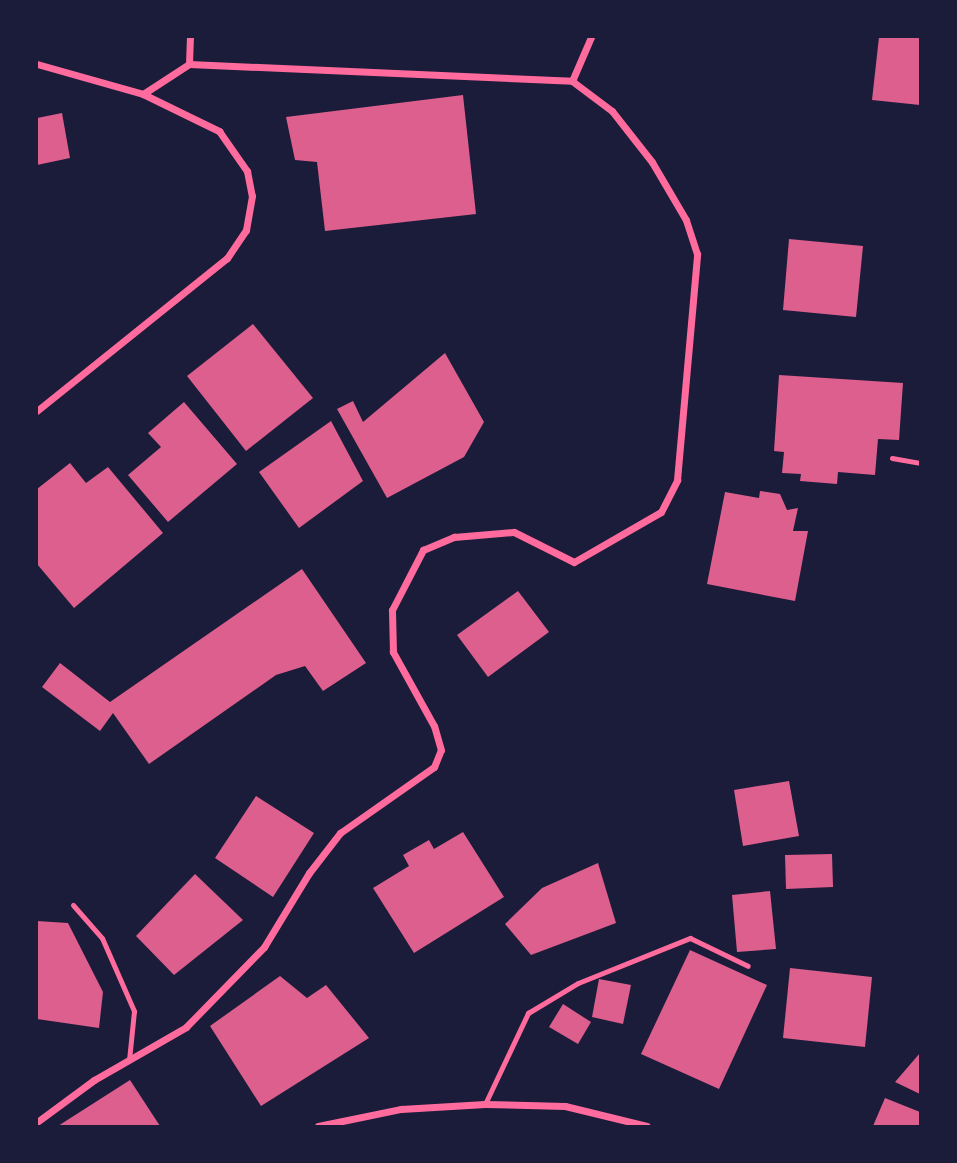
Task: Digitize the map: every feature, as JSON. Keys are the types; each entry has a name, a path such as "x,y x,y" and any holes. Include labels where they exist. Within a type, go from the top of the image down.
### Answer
{"street":[{"path":"189,64 190,37"},
{"path":"572,81 591,37"},
{"path":"37,64 143,94 219,131 247,171 252,197 246,230 227,258 37,411"},
{"path":"37,1122 129,1060 186,1027 264,947 309,873 340,833 434,767 441,750 434,726 393,652 391,610 423,550 454,537 514,532 573,562 661,512 677,480 697,254 686,220 652,162 612,111 572,81 189,64 143,94"},
{"path":"318,1126 401,1109 485,1104 565,1106 647,1126"}],"lane":[{"path":"892,458 920,463"},
{"path":"73,905 102,938 134,1011 129,1060"},
{"path":"485,1104 528,1013 578,983 690,938 748,966"}],"building":[{"path":"879,37 920,37 920,105 872,100"},
{"path":"463,95 476,214 325,231 317,162 295,160 286,117"},
{"path":"62,113 70,158 37,165 37,118"},
{"path":"789,239 863,246 856,317 783,310"},
{"path":"253,324 313,398 246,451 187,376"},
{"path":"445,353 484,422 464,457 387,498 337,409 353,401 363,422"},
{"path":"779,375 903,383 899,440 878,439 875,475 838,472 837,484 800,481 801,474 782,473 784,452 774,451"},
{"path":"184,402 237,464 168,522 128,475 161,447 148,433"},
{"path":"331,421 363,481 299,528 259,472"},
{"path":"70,463 86,483 108,467 163,533 74,608 37,564 37,489"},
{"path":"760,491 780,494 787,510 798,508 793,531 808,531 795,601 707,584 725,492 759,498"},
{"path":"302,569 366,663 323,691 305,666 276,675 149,764 113,713 100,731 42,687 60,663 110,702"},
{"path":"518,591 549,632 488,677 457,635"},
{"path":"789,781 799,836 743,846 734,790"},
{"path":"256,796 314,833 273,897 215,858"},
{"path":"463,832 504,897 414,953 373,888 409,866 403,855 429,840 434,849"},
{"path":"832,854 833,887 786,889 785,855"},
{"path":"598,863 616,923 531,955 505,924 542,888"},
{"path":"195,874 243,920 174,975 136,936"},
{"path":"770,891 776,949 737,952 732,895"},
{"path":"37,921 68,923 103,992 99,1028 37,1019"},
{"path":"690,950 767,985 719,1089 641,1054"},
{"path":"790,968 872,977 865,1047 783,1038"},
{"path":"280,976 307,998 326,985 369,1038 261,1106 210,1026"},
{"path":"599,979 631,985 623,1024 592,1017"},
{"path":"563,1004 591,1022 578,1044 549,1027"},
{"path":"920,1053 920,1094 895,1082"},
{"path":"130,1080 160,1126 58,1126"},
{"path":"885,1098 920,1112 920,1126 873,1126"}]}
